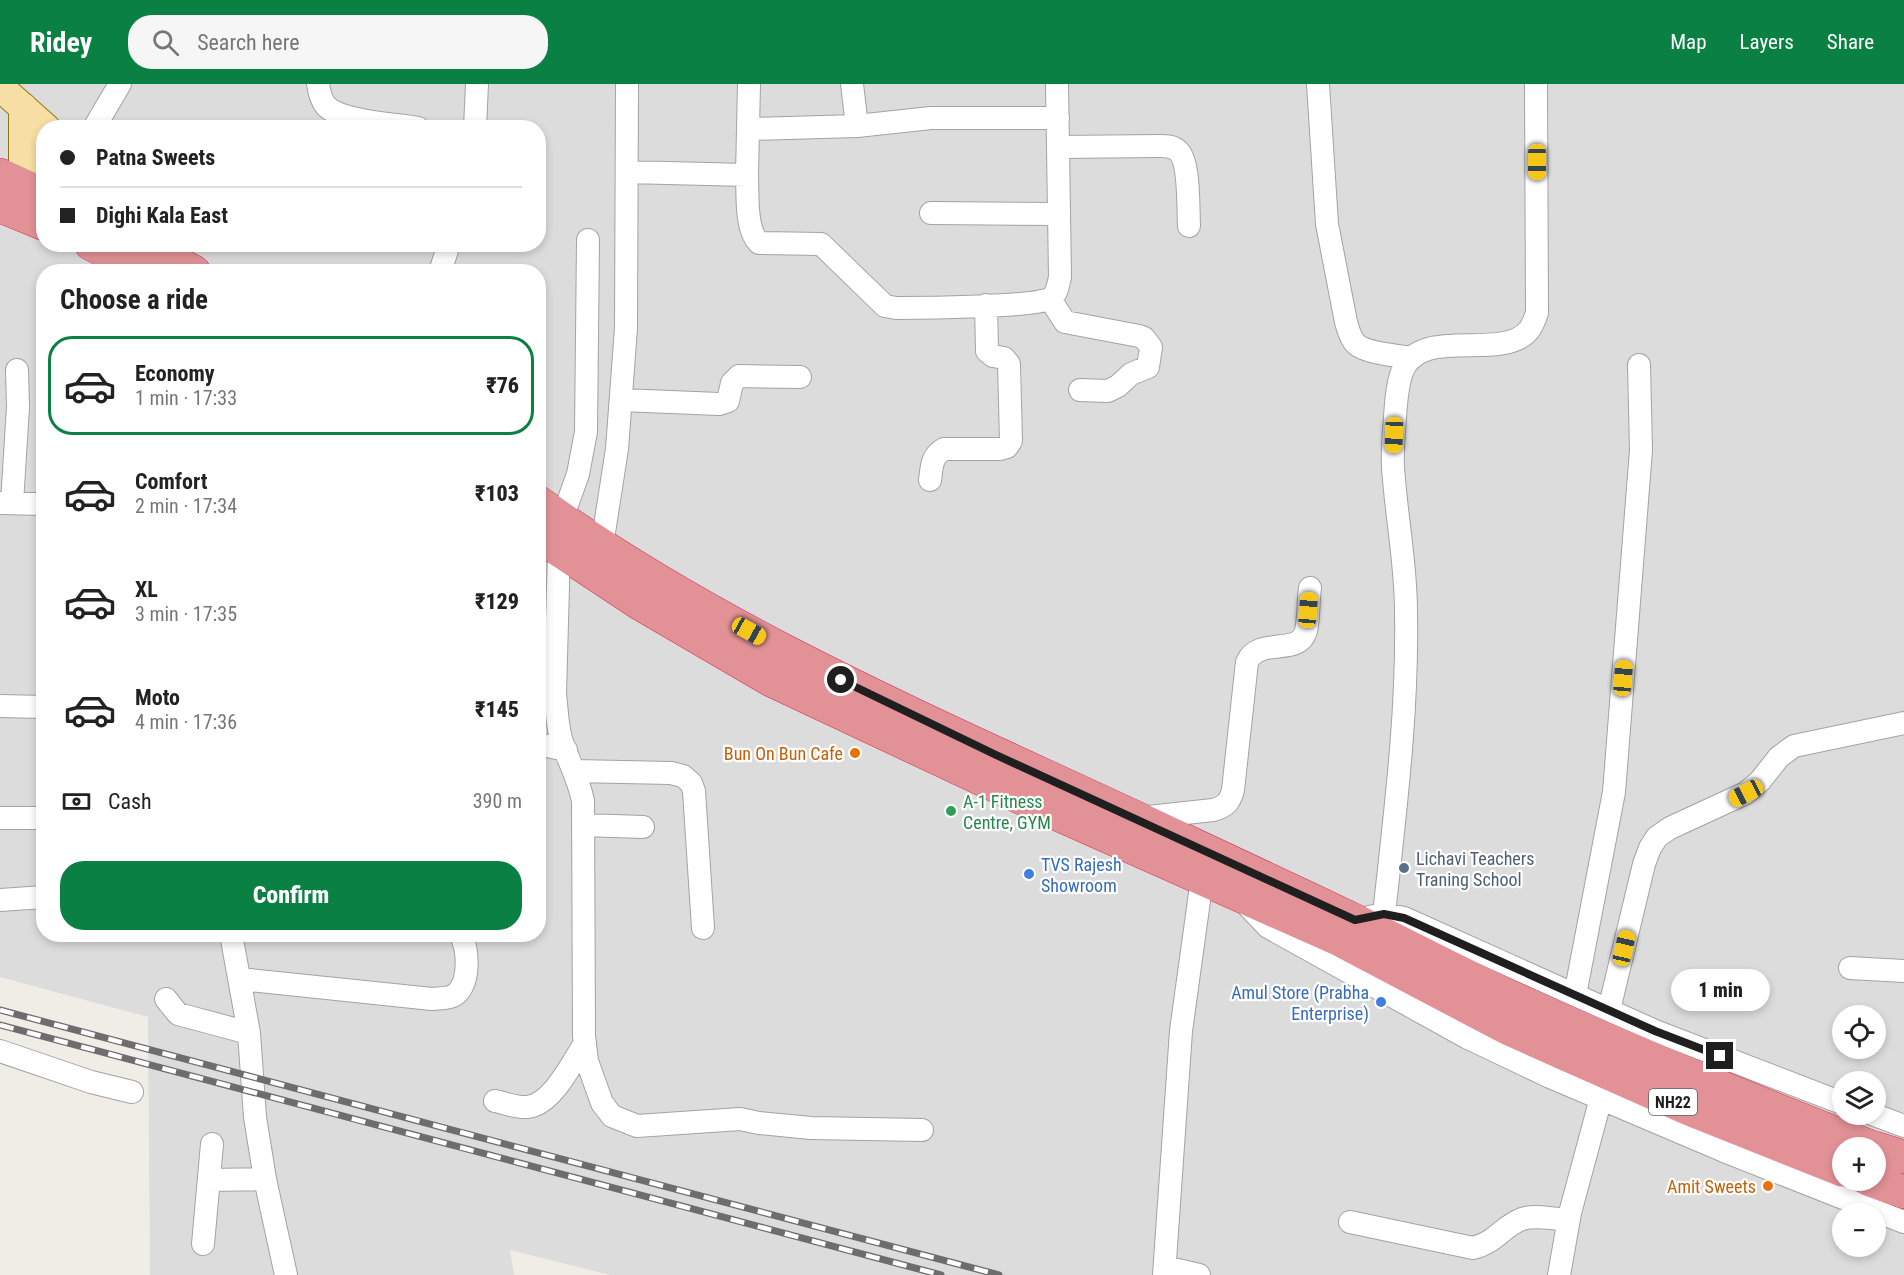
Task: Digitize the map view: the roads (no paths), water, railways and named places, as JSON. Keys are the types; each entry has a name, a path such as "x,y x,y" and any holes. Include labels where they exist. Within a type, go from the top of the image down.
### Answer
{"highway":[{"path":"106,252 130,264"},
{"path":"158,252 179,264"},
{"name":"NH22","path":"550,527 602,545 669,587 787,652 994,754 1137,818 1370,917 1516,1016 1689,1108 1832,1166"},
{"name":"NH22","path":"550,527 639,603 771,680 1026,800 1237,895 1516,1016 1846,1137"},
{"name":"NH22","path":"1886,1152 1904,1157"},
{"path":"1886,1186 1904,1192"}],"main road":[{"path":"0,87 37,120"},
{"path":"23,107 24,201"}],"street":[{"path":"99,120 120,84"},
{"path":"318,84 326,106 338,113 370,120"},
{"path":"475,120 477,84"},
{"path":"602,545 615,470 626,328 627,84"},
{"path":"748,84 747,175 750,228 754,238 759,243 821,244 875,298 885,306 896,308 1034,303 1050,299 1057,291 1060,277 1057,84"},
{"path":"852,84 857,126"},
{"path":"1318,84 1327,224 1348,329 1357,345 1366,350 1412,358"},
{"path":"1536,84 1537,313 1529,330 1516,340 1499,344 1450,346 1425,351 1412,358 1402,370 1397,392 1393,465 1406,608 1403,738 1370,917 1404,918 1655,1031 1832,1099"},
{"path":"748,129 857,126 931,118 1058,117"},
{"path":"1058,147 1160,146 1172,147 1179,151 1184,160 1189,226"},
{"path":"627,172 747,175"},
{"path":"931,213 1059,214"},
{"path":"588,240 586,432 578,474 550,527 548,631 562,741 583,801 585,1043 590,1070 602,1103 612,1116 638,1126 741,1119 811,1128 922,1130"},
{"path":"1050,299 1065,322 1138,336 1144,338 1151,347 1148,367 1131,374 1114,389 1102,392 1080,390"},
{"path":"930,480 933,459 936,453 944,448 1000,449 1007,447 1011,441 1009,364 1004,358 993,356 987,351 986,305"},
{"path":"1575,995 1614,792 1641,450 1639,365"},
{"path":"17,370 18,407 6,503 36,504"},
{"path":"621,400 720,404 728,401 732,383 739,376 800,377"},
{"path":"1137,818 1213,810 1224,807 1230,800 1247,662 1250,655 1257,650 1301,641 1306,633 1310,588"},
{"path":"0,706 36,707"},
{"path":"1609,1010 1644,864 1657,837 1670,828 1746,793 1760,781 1779,757 1794,746 1904,723"},
{"path":"546,746 566,750"},
{"path":"574,771 671,773 683,776 691,783 696,809 703,928"},
{"path":"0,818 36,818"},
{"path":"583,825 643,827"},
{"path":"1199,1275 1165,1271 1181,1031 1202,879"},
{"path":"1237,895 1268,927 1466,1037 1724,1150 1904,1222"},
{"path":"0,900 36,898"},
{"path":"233,942 249,1033 255,1117 264,1179 286,1275"},
{"path":"240,979 432,999 445,998 455,995 461,986 467,964 467,951 463,942"},
{"path":"1850,968 1904,971"},
{"path":"166,999 178,1014 249,1033"},
{"path":"495,1101 525,1107 541,1102 556,1088 585,1043"},
{"path":"0,1051 91,1082 132,1092"},
{"path":"1559,1275 1569,1219 1601,1098"},
{"path":"1886,1119 1904,1126"},
{"path":"203,1244 212,1144"},
{"path":"209,1180 264,1179"},
{"path":"1350,1222 1473,1248 1484,1246 1522,1220 1569,1219"}],"railway":[{"path":"0,1010 999,1275"},
{"path":"0,1025 941,1275"}],"place":[{"name":"Bun On Bun Cafe","path":"855,753"},
{"name":"A-1 Fitness Centre, GYM","path":"951,811"},
{"name":"Lichavi Teachers Traning School","path":"1404,868"},
{"name":"TVS Rajesh Showroom","path":"1029,874"},
{"name":"Amul Store (Prabha Enterprise)","path":"1381,1002"},
{"name":"Amit Sweets","path":"1768,1186"}]}
